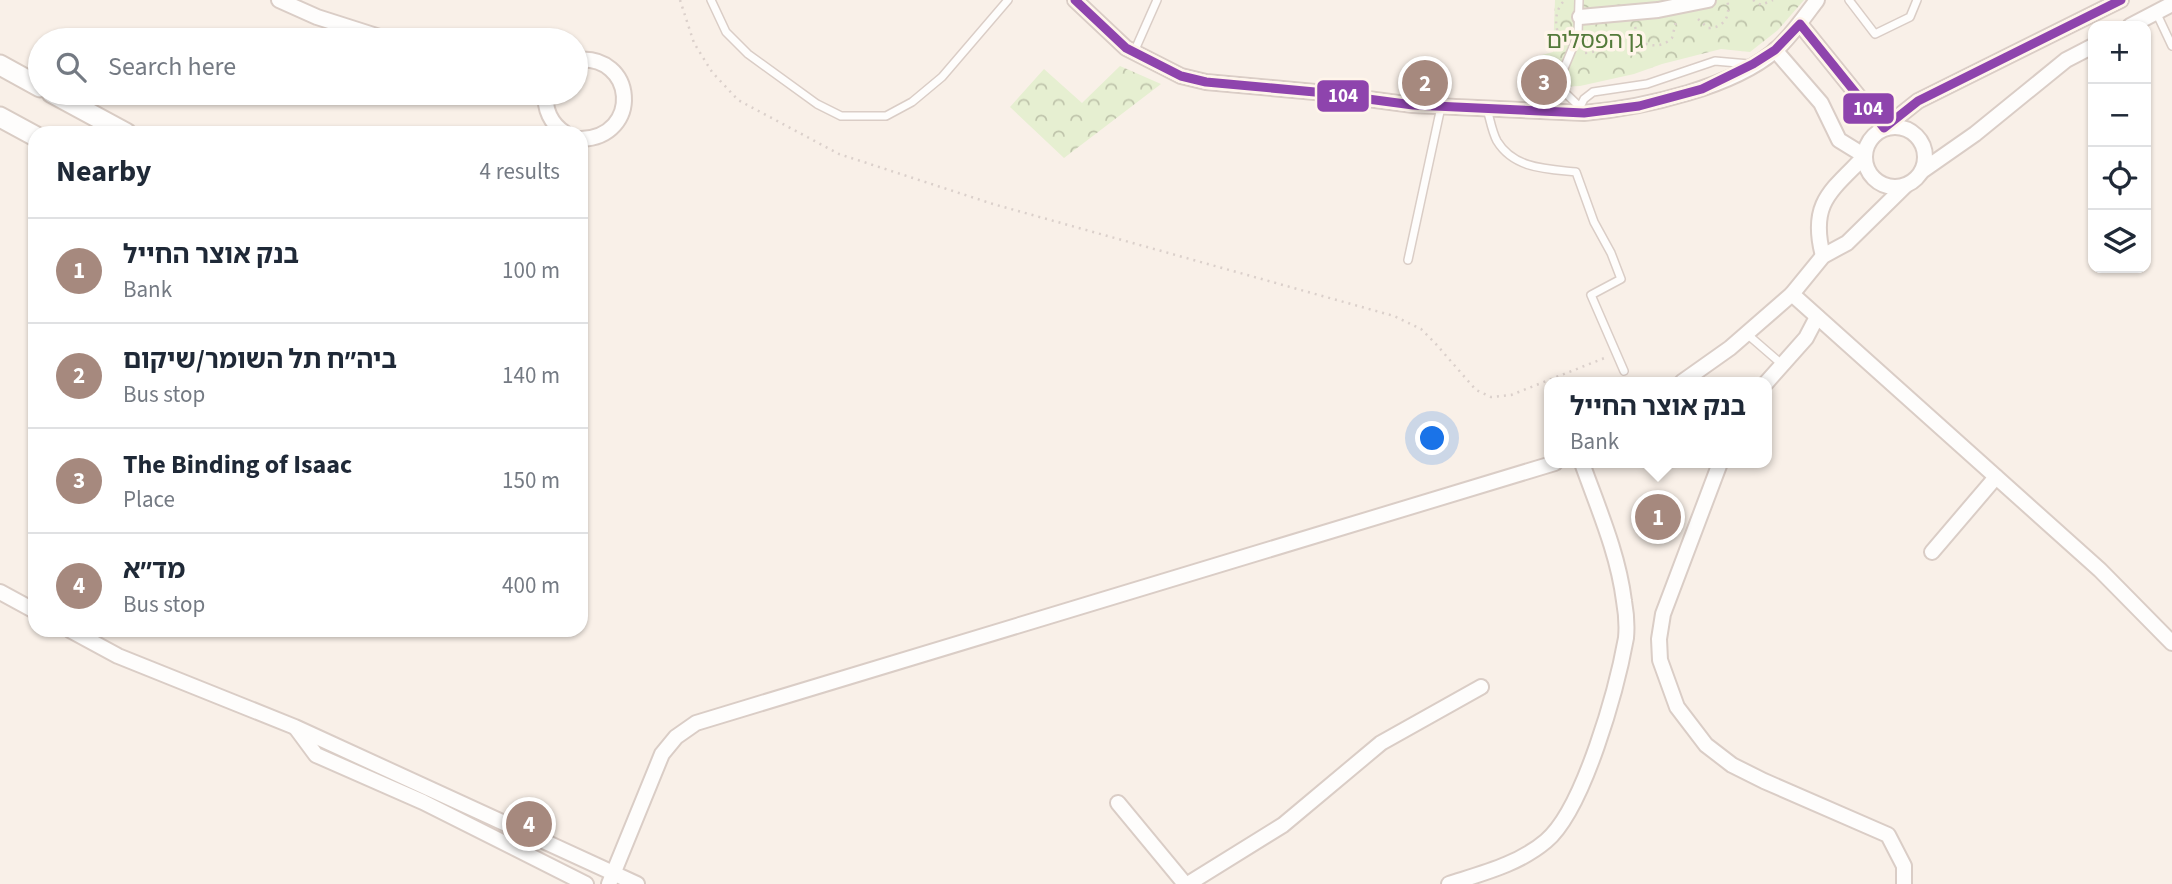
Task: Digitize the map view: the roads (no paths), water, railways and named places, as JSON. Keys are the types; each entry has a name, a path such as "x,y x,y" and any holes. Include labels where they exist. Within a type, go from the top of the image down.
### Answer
{"street":[{"path":"279,0 317,17 351,28"},
{"path":"1074,0 1126,48 1181,76 1206,82 1441,107 1612,111 1702,89 1753,64 1775,50 1800,24 1817,0"},
{"path":"1580,17 1658,10 1708,0"},
{"path":"1823,256 1818,237 1818,215 1828,194 1865,156 1870,139 1918,101 2121,0"},
{"path":"2139,21 2172,4"},
{"path":"1800,24 1884,128"},
{"path":"1689,377 1746,334 1792,294 1823,256 1847,243 1922,171 1975,134 2066,61 2088,49"},
{"path":"1775,50 1821,103 1839,140 1865,156 1869,173 1874,179 1889,187 1905,186"},
{"path":"588,60 607,66 614,72 622,86 625,103 618,121 588,146"},
{"path":"0,65 28,80"},
{"path":"74,105 113,126"},
{"path":"547,105 551,126"},
{"path":"0,117 28,132"},
{"path":"1884,128 1902,127 1916,134 1924,148 1925,163 1922,171"},
{"path":"588,138 596,137"},
{"path":"1792,294 2100,570 2172,643"},
{"path":"1771,377 1806,338 1817,317"},
{"path":"611,878 662,754 676,737 696,723 1544,466"},
{"path":"1449,884 1509,864 1547,840 1567,816 1600,740 1626,636 1624,601 1616,559 1584,468"},
{"path":"1718,468 1663,614 1659,639 1660,660 1677,707 1706,745 1732,765 1888,835 1903,866 1904,884"},
{"path":"1932,552 1996,478"},
{"path":"0,592 28,607"},
{"path":"83,637 118,656 295,727 611,878 637,884"},
{"path":"1118,803 1186,884 1283,825 1381,743 1481,687"},
{"path":"295,727 316,755 423,802 586,884"}],"lane":[{"path":"711,0 726,32 748,54 817,104 841,116 886,116 912,102 942,77 1008,0"},
{"path":"1134,52 1157,0"},
{"path":"1579,0 1580,17 1576,42 1560,78 1562,89 1578,110 1584,99 1593,92 1647,85 1715,61 1753,64"},
{"path":"1849,0 1875,34 1910,18 1917,0"},
{"path":"2156,12 2172,46"},
{"path":"1408,260 1441,107"},
{"path":"1487,109 1496,140 1509,154 1529,166 1576,172 1594,222 1621,279 1591,295 1624,371"},
{"path":"1746,334 1777,360"}],"place":[{"name":"The Binding of Isaac","path":"1544,82"},
{"name":"ביה״ח תל השומר/שיקום","path":"1425,83"},
{"name":"בנק אוצר החייל","path":"1658,517"},
{"name":"מד״א","path":"529,824"}],"park label":[{"name":"גן הפסלים","path":"1595,40"}]}
